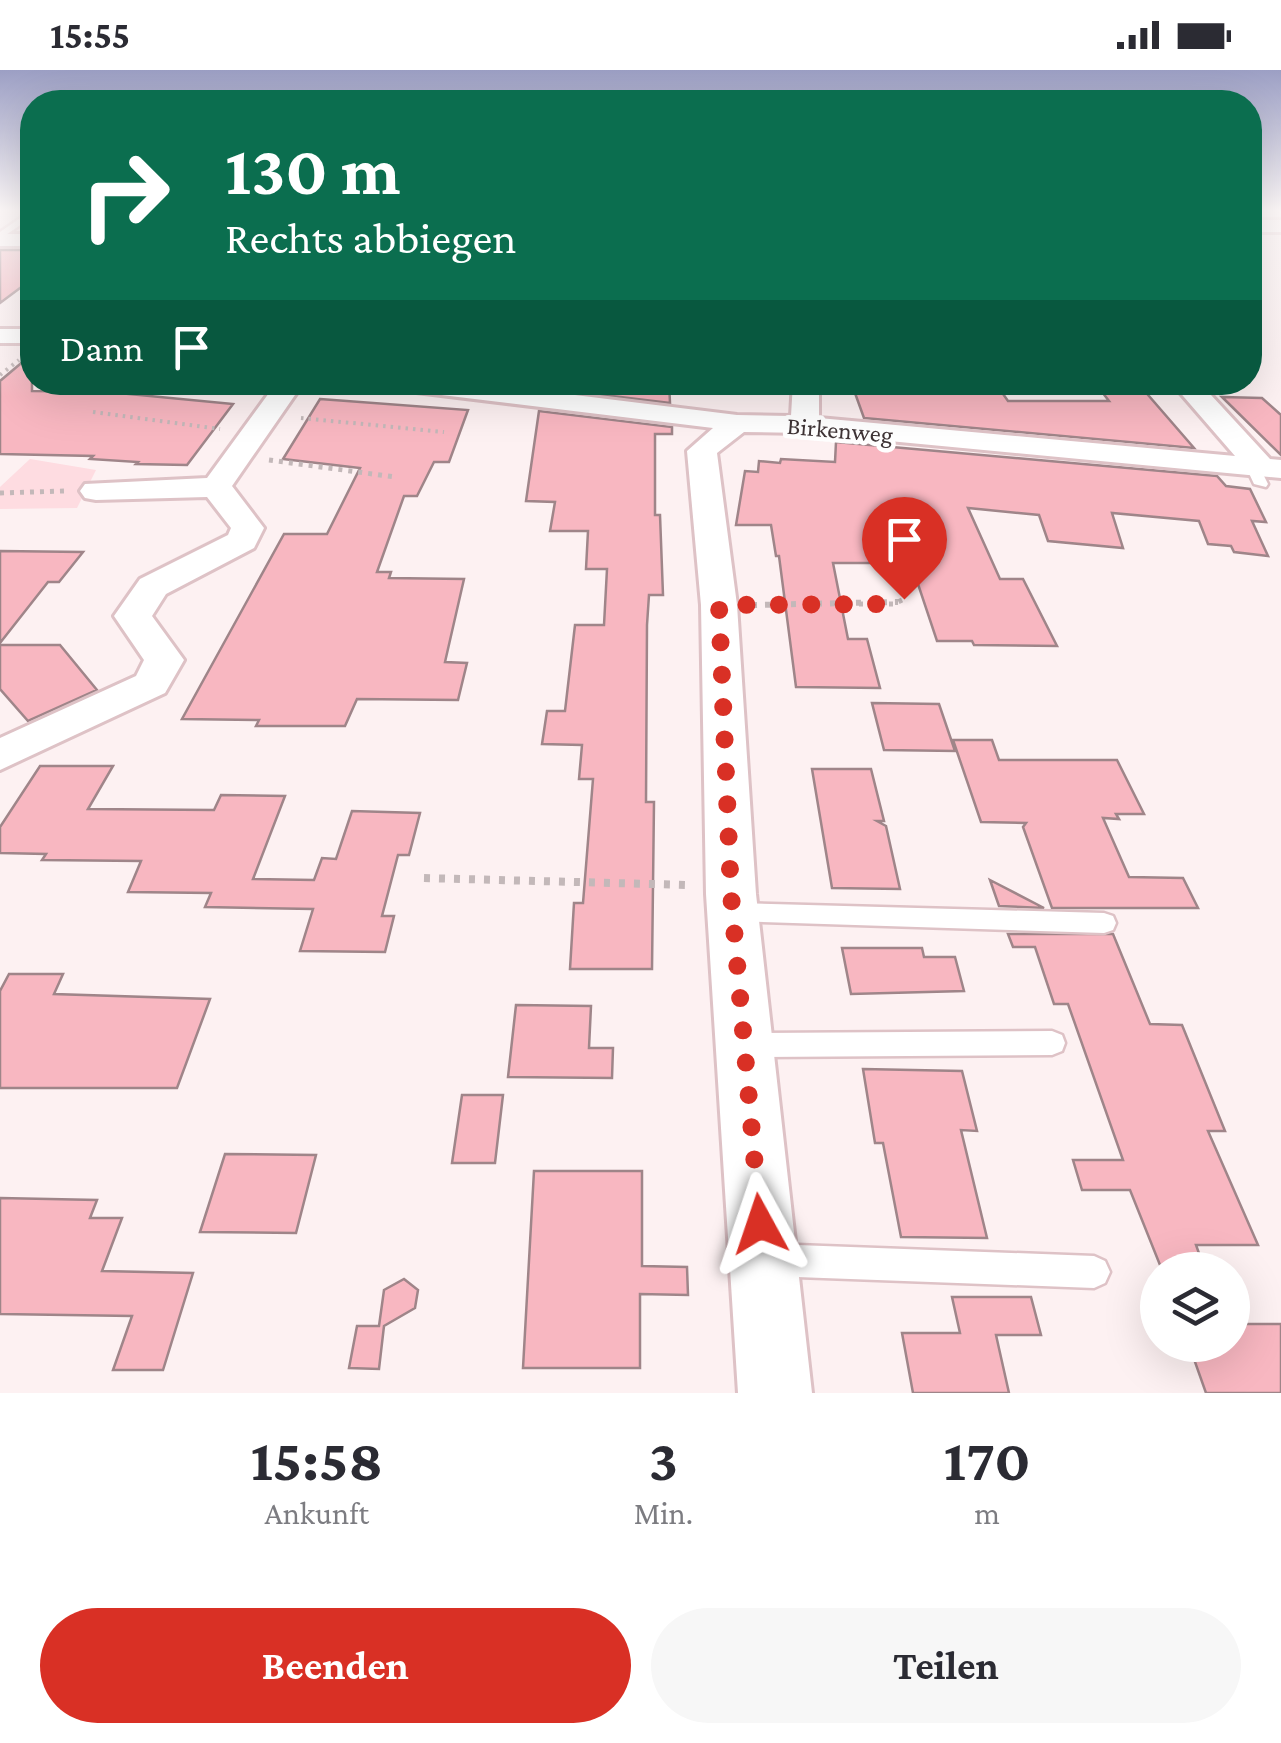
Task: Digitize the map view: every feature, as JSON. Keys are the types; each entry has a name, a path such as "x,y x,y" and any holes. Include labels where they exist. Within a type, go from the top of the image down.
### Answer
{"street":[{"path":"216,488 282,395"},
{"name":"Birkenweg","path":"507,395 737,423 804,426 1264,472"},
{"path":"804,426 805,395"},
{"path":"1196,395 1264,472"},
{"path":"737,423 702,451 719,605 731,899 776,1393"},
{"path":"96,490 216,488"},
{"path":"0,754 151,684 164,660 133,616 153,587 242,542 248,528 216,488"}],"lane":[{"path":"731,899 1104,923"},
{"path":"744,1045 1052,1043"},
{"path":"763,1260 1094,1272"}],"path":[{"path":"93,412 254,435 395,477"},
{"path":"254,435 444,432"},
{"path":"0,493 96,490"},
{"path":"719,605 894,604 904,599 904,588"},
{"path":"424,878 731,899"}],"shaded area":[{"path":"30,459 96,470 77,508 0,509 0,487"}],"building":[{"path":"0,274 20,274 20,288 0,303"},
{"path":"20,364 20,395 139,395 233,404 187,465 90,459 93,456 0,454 0,381"},
{"path":"604,395 670,395 670,403"},
{"path":"856,395 1004,395 1008,401 1109,401 1104,395 1148,395 1194,448 864,418"},
{"path":"1222,397 1262,398 1281,415 1281,455"},
{"path":"320,399 468,410 449,462 434,462 417,496 404,496 377,572 391,572 389,578 464,579 445,662 467,663 458,700 357,699 345,726 256,726 259,720 182,719 284,534 327,534 360,468 283,459"},
{"path":"539,411 672,427 672,434 655,434 655,515 660,515 663,595 649,595 647,625 646,802 654,802 652,969 570,969 574,903 583,903 593,779 579,779 582,745 542,744 547,711 565,711 575,625 604,625 607,569 586,569 588,531 550,531 555,502 526,501"},
{"path":"836,442 1217,476 1226,486 1250,489 1266,522 1252,521 1268,556 1208,544 1199,521 1112,513 1123,548 1048,541 1039,515 968,508 1000,579 1023,579 1057,646 937,641 911,563 833,563 848,639 867,639 880,688 796,687 779,556 771,525 736,525 745,471 758,472 759,461 835,462"},
{"path":"0,551 83,552 59,582 48,582 0,643"},
{"path":"0,645 60,645 97,690 28,721 0,689"},
{"path":"872,703 939,704 955,751 884,750"},
{"path":"953,740 992,740 999,760 1117,760 1144,814 1103,818 1129,877 1183,878 1198,908 1052,908 1023,827 1026,823 981,822"},
{"path":"40,766 113,766 88,809 214,810 221,795 285,796 253,879 314,880 322,858 336,859 352,811 420,813 409,855 398,855 382,916 394,916 385,952 300,951 313,909 205,907 211,893 128,892 141,861 42,860 46,854 0,853 0,827"},
{"path":"812,769 871,769 884,821 877,821 886,826 900,889 832,888"},
{"path":"990,880 1044,908 999,906"},
{"path":"1008,934 1113,934 1150,1024 1182,1025 1225,1131 1208,1131 1258,1245 1196,1245 1199,1252 1155,1252 1130,1190 1082,1190 1073,1160 1123,1160 1068,1004 1054,1004 1035,947 1013,947"},
{"path":"842,948 922,948 924,957 955,957 964,991 851,994"},
{"path":"9,974 63,974 54,994 210,999 177,1088 0,1088 0,991"},
{"path":"516,1005 591,1006 589,1048 613,1048 612,1078 508,1077"},
{"path":"863,1069 962,1071 977,1131 961,1130 987,1238 901,1237 883,1143 875,1143"},
{"path":"462,1095 503,1095 495,1163 452,1163"},
{"path":"225,1154 316,1155 296,1233 200,1232"},
{"path":"534,1171 642,1171 642,1266 687,1267 688,1295 640,1294 640,1368 523,1368"},
{"path":"0,1198 97,1200 90,1218 122,1218 102,1271 193,1273 163,1370 113,1370 132,1316 0,1314"},
{"path":"404,1279 418,1290 415,1308 384,1326 379,1369 349,1368 357,1326 379,1326 384,1290"},
{"path":"952,1297 1031,1297 1041,1335 996,1335 1009,1393 913,1393 902,1333 960,1333"},
{"path":"1250,1324 1281,1324 1281,1393 1206,1393 1195,1362 1250,1362"}],"route":[{"path":"760,1224 731,894 719,605 894,604 904,599"}]}
